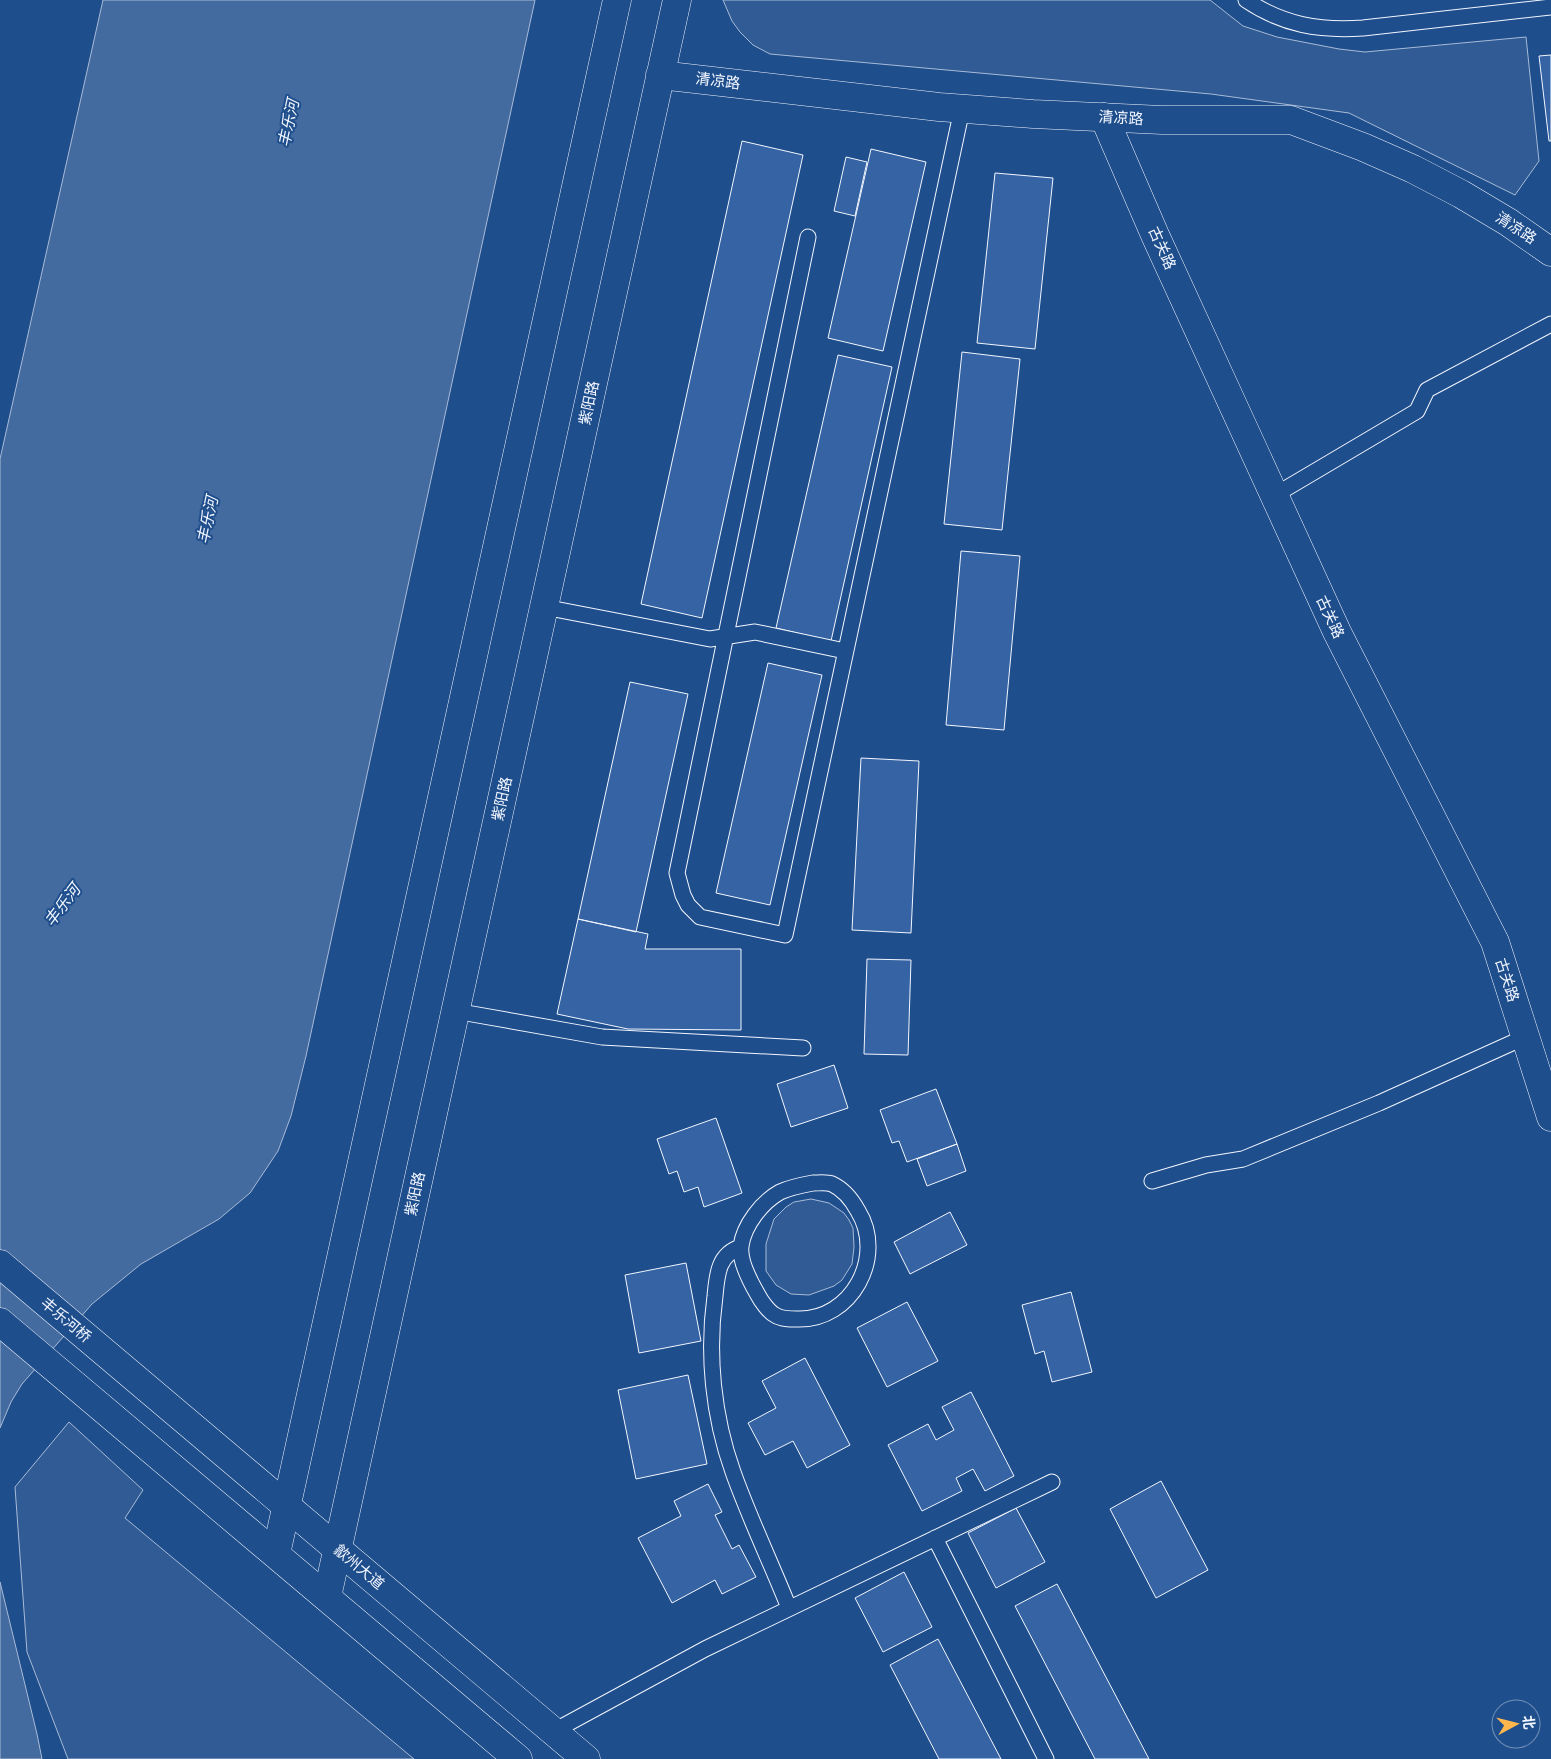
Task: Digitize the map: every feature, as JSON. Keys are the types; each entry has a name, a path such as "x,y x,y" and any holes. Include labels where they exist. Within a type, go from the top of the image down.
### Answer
{"main road":[{"path":"276,1554 617,0"},
{"name":"紫阳路","path":"327,1597 677,0"},
{"name":"清凉路","path":"660,75 962,109 1162,120 1291,120 1363,147 1413,169 1500,217 1551,252"},
{"name":"古关路","path":"1104,117 1155,235 1337,632 1495,942 1551,1117"},
{"name":"丰乐河桥","path":"0,1264 132,1375"},
{"path":"0,1322 518,1759"},
{"name":"歙州大道","path":"132,1375 586,1759"}],"lane":[{"path":"1246,0 1284,20 1310,27 1336,30 1551,7"},
{"path":"808,237 677,873 688,905 700,917 785,935 962,109"},
{"path":"1275,495 1417,410 1427,390 1551,324"},
{"path":"544,607 710,639 755,632 846,651"},
{"path":"455,1011 602,1037 803,1048"},
{"path":"1152,1181 1206,1165 1243,1159 1380,1103 1525,1037"},
{"path":"813,1183 831,1184 853,1202 861,1215 869,1243 865,1271 859,1284 848,1299 834,1310 817,1317 803,1319 788,1319 774,1315 760,1299 750,1281 741,1247 750,1223 766,1203 779,1193 795,1186 813,1183"},
{"path":"741,1247 732,1249 725,1255 718,1269 711,1347 714,1386 721,1429 732,1472 789,1608"},
{"path":"554,1731 705,1649 1052,1482"},
{"path":"935,1538 1046,1759"}],"shaded area":[{"path":"723,0 1210,0 1243,26 1277,37 1339,49 1365,52 1526,37 1539,161 1515,195 1349,113 1211,94 770,54 753,45 740,32 732,21"},
{"path":"811,1199 829,1203 844,1213 849,1220 853,1228 854,1247 852,1264 842,1280 834,1286 809,1295 791,1294 776,1285 766,1271 766,1244 774,1219 786,1207 794,1202"},
{"path":"69,1422 143,1490 125,1518 414,1759 68,1759 27,1652 15,1487"}],"water":[{"name":"丰乐河","path":"103,0 535,0 306,1056 291,1116 278,1151 250,1193 219,1219 141,1264 92,1304 22,1384 11,1402 0,1428 0,459"},
{"path":"0,1582 37,1734 42,1759 0,1759"}],"building":[{"path":"1551,55 1551,141 1549,141 1539,56"},
{"path":"742,141 803,155 702,618 641,604"},
{"path":"871,149 926,162 883,351 828,338"},
{"path":"846,157 867,162 855,216 834,211"},
{"path":"995,173 1053,178 1035,349 977,343"},
{"path":"962,352 1020,359 1002,530 944,524"},
{"path":"838,355 892,367 831,641 776,628"},
{"path":"961,551 1020,556 1004,730 946,725"},
{"path":"768,663 822,675 770,905 716,893"},
{"path":"630,682 688,694 636,932 578,919"},
{"path":"861,758 919,761 911,933 852,930"},
{"path":"578,919 648,934 645,949 741,949 741,1030 628,1029 557,1014"},
{"path":"867,959 911,960 908,1055 864,1054"},
{"path":"834,1065 848,1108 791,1127 777,1084"},
{"path":"936,1089 957,1144 907,1162 899,1141 892,1143 880,1110"},
{"path":"716,1118 742,1193 704,1207 698,1187 684,1192 677,1171 669,1174 657,1139"},
{"path":"957,1144 966,1171 927,1186 917,1159"},
{"path":"950,1212 967,1245 910,1274 894,1242"},
{"path":"686,1263 701,1341 639,1353 625,1275"},
{"path":"1071,1292 1092,1372 1052,1382 1044,1351 1035,1354 1022,1305"},
{"path":"907,1302 938,1361 887,1387 857,1328"},
{"path":"805,1358 850,1445 807,1468 793,1441 765,1455 748,1423 776,1408 762,1381"},
{"path":"688,1375 707,1464 636,1479 618,1390"},
{"path":"971,1392 1014,1476 985,1491 973,1469 956,1478 962,1491 922,1511 888,1445 928,1424 936,1440 954,1430 942,1407"},
{"path":"1161,1481 1208,1570 1156,1598 1110,1509"},
{"path":"708,1484 722,1512 715,1515 732,1549 739,1545 756,1577 722,1594 715,1580 672,1603 638,1538 681,1516 674,1501"},
{"path":"1016,1508 1045,1562 996,1588 968,1533"},
{"path":"904,1572 932,1627 883,1652 855,1598"},
{"path":"1057,1584 1149,1759 1095,1759 1015,1606"},
{"path":"938,1639 1001,1759 939,1759 890,1665"}]}
